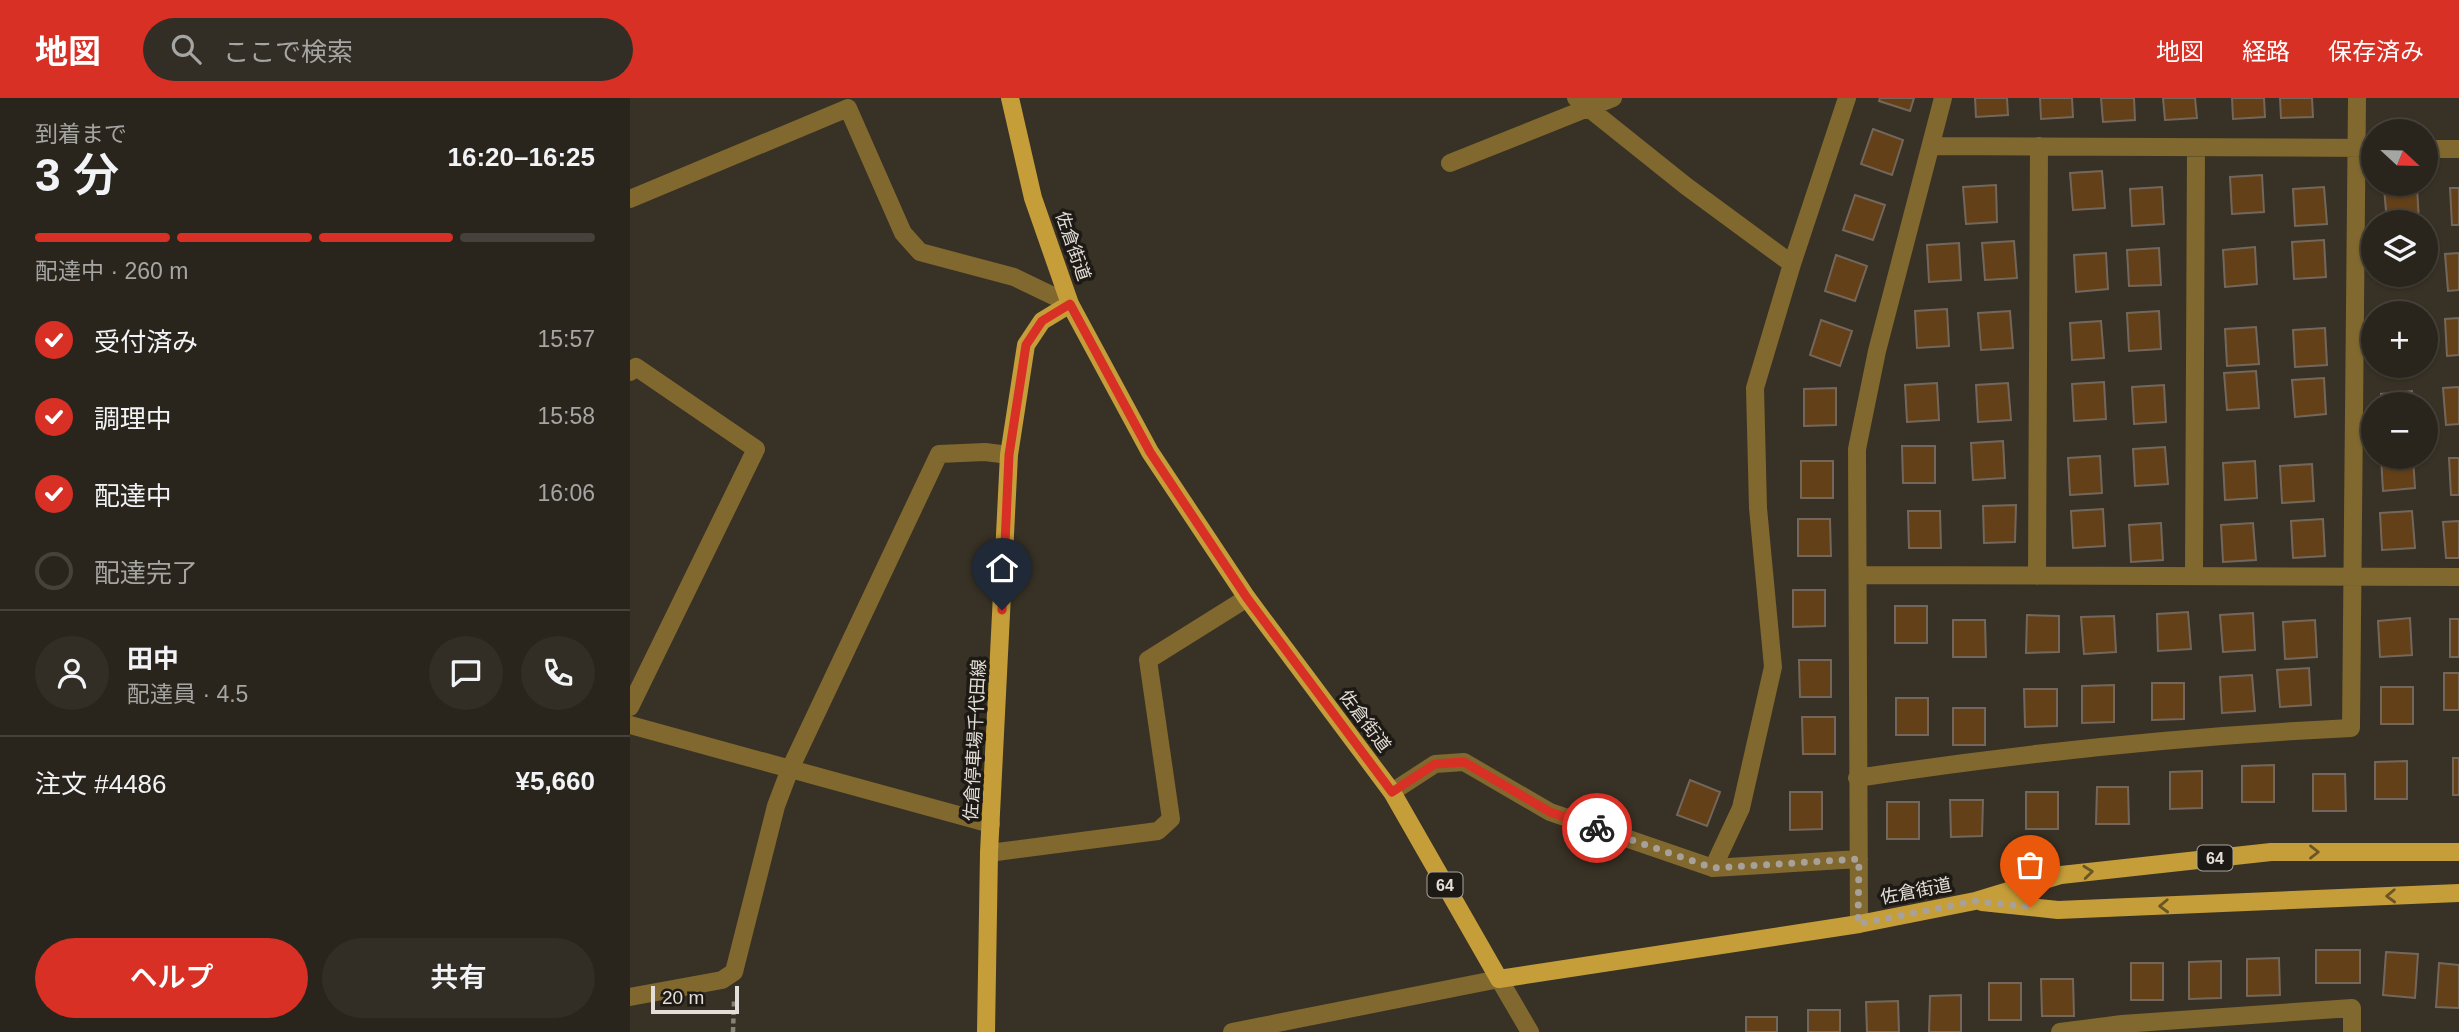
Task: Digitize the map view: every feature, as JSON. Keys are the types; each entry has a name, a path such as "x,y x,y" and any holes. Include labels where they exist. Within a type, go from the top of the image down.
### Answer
{"main road":[{"name":"佐倉街道","path":"1010,98 1034,198 1070,304 1150,452 1247,598 1392,792 1499,979 1858,924 1975,901 2061,875 2271,852 2459,852"},
{"name":"佐倉停車場千代田線","path":"986,1032 989,853 1009,455 1026,345 1042,321 1070,304"},
{"name":"佐倉街道","path":"1975,901 2058,910 2459,893"}],"street":[{"path":"1450,163 1583,103 1613,98"},
{"path":"1713,868 1741,808 1773,667 1758,508 1755,388 1792,264 1847,98"},
{"path":"1858,924 1857,449 1877,351 1943,98"},
{"path":"2357,98 2361,123"},
{"path":"1583,103 1686,186 1792,264"},
{"path":"630,199 848,108 903,233 920,252 1014,277 1070,304"},
{"path":"1931,146 2361,148"},
{"path":"2037,576 2039,146"},
{"path":"2194,576 2196,148"},
{"path":"2438,149 2459,149"},
{"path":"1857,778 1989,758 2200,736 2351,728 2352,577 2364,196"},
{"path":"630,372 636,367 756,449 630,707"},
{"path":"630,997 722,981 734,972 776,806 790,769 939,454 985,452 1009,455"},
{"path":"1859,575 2459,577"},
{"path":"989,853 1158,831 1171,819 1148,660 1247,598"},
{"path":"630,725 991,824"},
{"path":"1392,792 1435,764 1464,762 1550,812 1713,868 1859,859"},
{"path":"1232,1032 1499,979 1530,1032"},
{"path":"2060,1032 2122,1024 2352,1007 2352,1032"}],"building":[{"path":"1880,98 1914,98 1910,111 1879,101"},
{"path":"1975,98 2007,98 2008,115 1976,117"},
{"path":"2040,98 2072,98 2073,117 2041,119"},
{"path":"2101,98 2134,98 2135,120 2103,122"},
{"path":"2163,98 2195,98 2197,118 2165,120"},
{"path":"2232,98 2264,98 2265,117 2233,119"},
{"path":"2280,98 2312,98 2313,117 2281,118"},
{"path":"1873,129 1903,140 1892,175 1861,164"},
{"path":"2102,171 2105,208 2073,210 2070,173"},
{"path":"2262,175 2264,212 2232,214 2230,177"},
{"path":"1996,185 1997,222 1966,224 1963,187"},
{"path":"2162,187 2164,224 2132,226 2130,189"},
{"path":"2324,187 2327,224 2295,226 2293,189"},
{"path":"2450,188 2459,188 2459,225 2452,225"},
{"path":"1855,195 1885,205 1873,240 1843,230"},
{"path":"2385,196 2418,196 2418,210 2386,210"},
{"path":"2324,240 2326,277 2294,279 2292,242"},
{"path":"2014,241 2017,278 1985,280 1982,243"},
{"path":"1959,243 1961,280 1929,282 1927,245"},
{"path":"2255,247 2257,284 2225,287 2223,250"},
{"path":"2159,248 2161,285 2129,286 2127,250"},
{"path":"2106,253 2108,289 2076,292 2074,255"},
{"path":"2459,253 2459,290 2448,291 2445,254"},
{"path":"1836,255 1867,266 1855,301 1825,291"},
{"path":"1947,309 1949,346 1917,348 1915,311"},
{"path":"2010,311 2013,348 1981,350 1978,313"},
{"path":"2159,311 2161,349 2129,351 2127,313"},
{"path":"2459,318 2459,355 2447,356 2445,319"},
{"path":"1821,320 1852,331 1840,366 1810,355"},
{"path":"2101,321 2104,358 2072,360 2070,323"},
{"path":"2256,327 2259,364 2227,366 2225,329"},
{"path":"2325,328 2327,365 2295,367 2293,330"},
{"path":"2256,371 2259,408 2227,410 2224,373"},
{"path":"2324,378 2326,414 2295,417 2292,380"},
{"path":"2104,382 2106,419 2074,421 2072,384"},
{"path":"1937,383 1939,420 1907,422 1905,385"},
{"path":"2008,383 2011,420 1978,422 1976,385"},
{"path":"2164,385 2166,422 2134,424 2132,387"},
{"path":"2459,387 2459,424 2446,425 2443,388"},
{"path":"1836,388 1836,425 1804,426 1804,389"},
{"path":"2003,441 2005,478 1973,480 1971,443"},
{"path":"1902,446 1935,446 1935,483 1903,483"},
{"path":"2165,447 2168,484 2135,486 2133,449"},
{"path":"2100,456 2102,493 2070,495 2068,458"},
{"path":"2449,458 2459,458 2459,495 2451,495"},
{"path":"1801,461 1833,461 1833,498 1801,498"},
{"path":"2255,461 2257,498 2225,500 2223,463"},
{"path":"2312,464 2314,501 2282,503 2280,466"},
{"path":"2382,469 2414,469 2415,488 2383,491"},
{"path":"2016,505 2015,542 1984,543 1983,506"},
{"path":"2103,509 2105,546 2073,548 2071,511"},
{"path":"1908,511 1940,511 1941,548 1909,548"},
{"path":"2412,511 2415,548 2382,550 2380,513"},
{"path":"1798,519 1830,519 1831,556 1798,556"},
{"path":"2323,519 2325,556 2293,558 2291,521"},
{"path":"2459,521 2459,558 2446,558 2443,522"},
{"path":"2161,523 2163,560 2131,562 2129,525"},
{"path":"2253,523 2256,560 2223,562 2221,525"},
{"path":"1793,590 1825,590 1825,626 1793,627"},
{"path":"1895,606 1927,606 1927,643 1895,643"},
{"path":"2188,612 2191,649 2158,651 2157,614"},
{"path":"2253,613 2255,650 2223,652 2220,615"},
{"path":"2027,615 2059,616 2059,652 2026,653"},
{"path":"2114,616 2116,652 2084,654 2081,617"},
{"path":"2410,618 2412,655 2380,657 2378,621"},
{"path":"2450,619 2459,619 2459,657 2450,657"},
{"path":"1953,620 1985,620 1986,657 1953,657"},
{"path":"2315,620 2317,657 2285,659 2283,622"},
{"path":"1799,660 1831,660 1831,697 1800,697"},
{"path":"2309,668 2311,705 2280,707 2277,670"},
{"path":"2444,673 2459,673 2459,710 2444,710"},
{"path":"2252,675 2255,711 2222,713 2220,677"},
{"path":"2152,683 2184,683 2184,719 2152,720"},
{"path":"2114,685 2114,722 2082,723 2082,686"},
{"path":"2381,687 2413,687 2413,724 2381,724"},
{"path":"2024,689 2057,689 2057,726 2025,727"},
{"path":"1896,698 1928,698 1928,735 1896,735"},
{"path":"1953,708 1985,708 1985,745 1953,745"},
{"path":"1802,717 1835,717 1835,754 1803,754"},
{"path":"2453,758 2459,758 2459,795 2453,795"},
{"path":"2407,761 2407,799 2375,799 2375,762"},
{"path":"2274,765 2274,802 2242,802 2242,766"},
{"path":"2202,771 2202,808 2170,809 2170,772"},
{"path":"2313,774 2345,774 2346,811 2313,811"},
{"path":"1690,780 1720,792 1707,826 1677,815"},
{"path":"2097,787 2128,787 2129,824 2096,824"},
{"path":"1790,792 1822,792 1822,829 1790,830"},
{"path":"2026,792 2058,792 2058,829 2026,829"},
{"path":"1950,800 1983,800 1982,836 1951,837"},
{"path":"1887,802 1919,802 1919,839 1887,839"},
{"path":"2316,950 2360,950 2360,983 2316,983"},
{"path":"2386,952 2418,954 2415,998 2383,995"},
{"path":"2279,958 2280,995 2247,996 2247,959"},
{"path":"2221,961 2221,998 2189,999 2189,962"},
{"path":"2131,963 2163,963 2163,1000 2131,1000"},
{"path":"2439,963 2459,965 2459,1008 2436,1007"},
{"path":"2041,979 2073,979 2074,1016 2042,1016"},
{"path":"1989,983 2021,983 2021,1020 1989,1020"},
{"path":"1961,995 1961,1032 1929,1032 1930,996"},
{"path":"1898,1001 1899,1032 1867,1032 1866,1002"},
{"path":"1808,1010 1840,1010 1840,1032 1808,1032"},
{"path":"1746,1017 1777,1017 1777,1032 1746,1032"}],"way so far":[{"path":"1597,828 1713,868 1859,859 1858,924 1975,901 2030,907"}],"route":[{"path":"1002,610 1009,455 1026,345 1042,321 1070,304 1150,452 1247,598 1392,792 1435,764 1464,762 1550,812 1597,828"}]}
